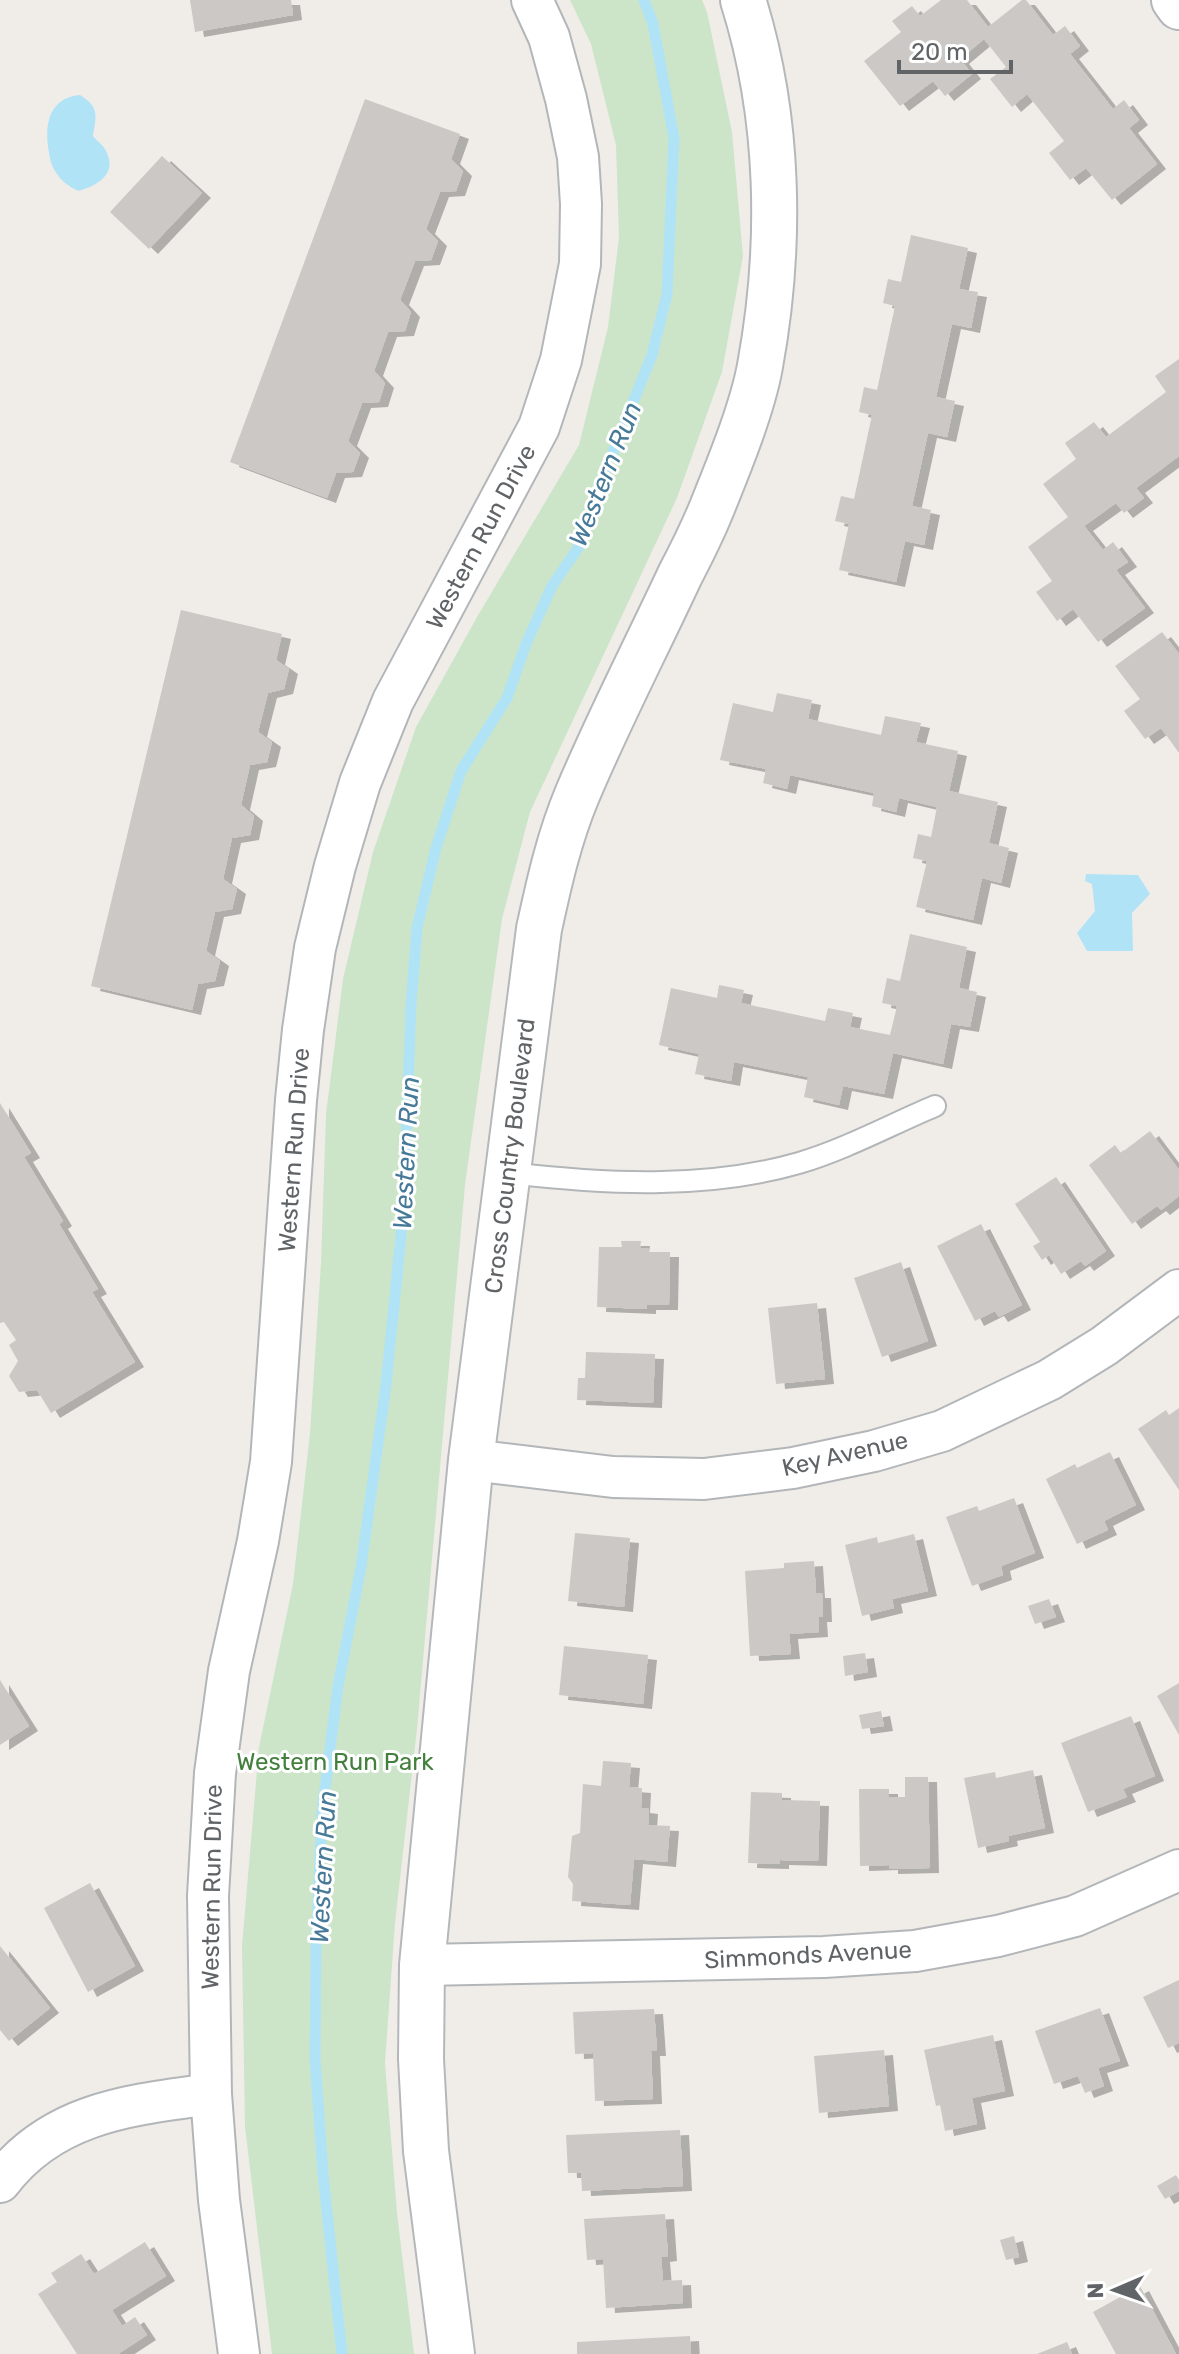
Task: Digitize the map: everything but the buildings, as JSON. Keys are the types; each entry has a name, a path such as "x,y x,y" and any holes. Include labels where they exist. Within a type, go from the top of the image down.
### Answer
{"main road":[{"name":"Cross Country Boulevard","path":"452,2354 426,2151 421,2059 422,1965 471,1460 539,929 550,876 577,794 711,511 760,368 774,238 773,178 767,100 743,0"},
{"path":"1174,0 1179,7"}],"street":[{"name":"Western Run Drive","path":"239,2354 219,2200 211,2094 208,1896 215,1773 229,1671 258,1541 271,1462 303,1030 315,948 360,783 393,701 539,427 561,360 580,264 578,157 549,37 532,0"},
{"name":"Key Avenue","path":"471,1460 613,1477 704,1479 793,1468 874,1451 942,1431 1049,1380 1104,1346 1179,1290"},
{"name":"Simmonds Avenue","path":"422,1965 824,1957 915,1951 998,1936 1075,1916 1179,1870"},
{"path":"0,2182 30,2150 93,2115 137,2104 211,2094"}],"lane":[{"path":"508,1173 574,1180 642,1181 748,1175 802,1162 935,1106"}],"green space":[{"name":"Western Run Park","path":"570,0 702,0 732,132 743,256 722,372 677,498 530,812 502,919 465,1185 417,1729 395,1923 385,2063 397,2213 414,2354 272,2354 245,2127 242,1946 259,1747 293,1584 310,1433 321,1263 326,1114 343,979 373,852 416,727 579,445 608,327 619,237 616,145 591,44"}],"water":[{"path":"80,95 94,108 93,136 105,149 109,166 104,178 78,191 62,180 54,169 47,133 55,108 69,97"},
{"path":"1086,874 1138,875 1150,894 1132,913 1133,951 1087,951 1077,933 1095,911 1092,884 1085,881"}],"waterway":[{"name":"Western Run","path":"342,2354 323,2174 315,2059 322,1812 338,1686 361,1567 386,1385 404,1206 417,928 436,848 461,771 507,698 526,644 552,586 578,548 598,489 652,355 667,294 674,138 653,24 644,0"}]}
